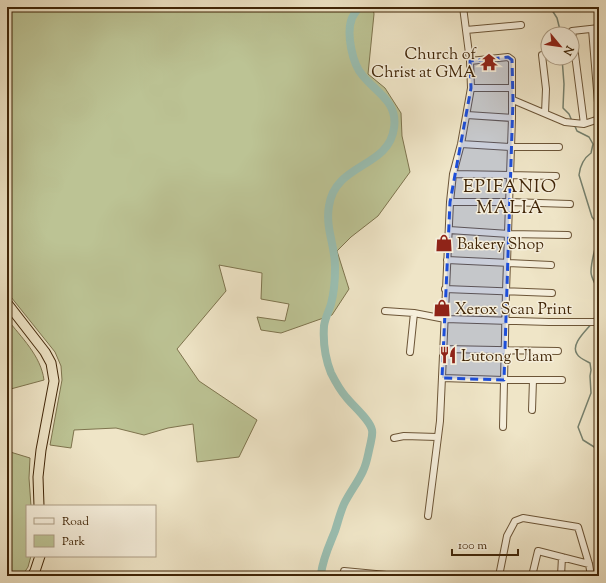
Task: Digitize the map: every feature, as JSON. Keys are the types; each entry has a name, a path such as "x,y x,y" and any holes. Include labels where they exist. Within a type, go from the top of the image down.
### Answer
{"highway":[{"path":"7,304 44,352 51,363 53,372 54,381 41,450 38,477 39,505"},
{"path":"32,576 40,557"}],"street":[{"path":"428,516 440,421 446,260 450,202 453,174 462,144 468,115 471,88 470,61 463,7"},
{"path":"466,30 521,25"},
{"path":"584,124 572,31 599,28"},
{"path":"592,29 599,115"},
{"path":"470,61 508,57 512,60 513,100 505,321 503,427"},
{"path":"543,66 546,89 545,113"},
{"path":"471,88 512,88"},
{"path":"513,100 565,122 584,124 599,119"},
{"path":"468,115 512,118"},
{"path":"462,144 511,147 560,147"},
{"path":"453,174 556,176"},
{"path":"450,202 570,204"},
{"path":"449,230 509,234 568,235"},
{"path":"446,260 551,265"},
{"path":"445,289 552,293"},
{"path":"385,310 414,313 445,319 595,322"},
{"path":"410,352 414,313"},
{"path":"443,349 558,351"},
{"path":"442,378 562,380"},
{"path":"532,410 534,380"},
{"path":"394,438 404,436 437,437"},
{"path":"499,576 507,536 515,521 523,518 578,527 591,576"},
{"path":"532,576 538,552 589,564"},
{"path":"561,576 562,557"},
{"path":"344,573 397,576"}],"highlighted area":[{"path":"508,57 512,60 513,100 504,380 442,378 450,202 471,88 470,61"}],"green space":[{"path":"7,7 373,7 374,14 368,74 385,88 401,113 402,136 410,172 378,216 351,237 337,251 349,289 332,315 281,333 261,330 257,317 285,321 289,304 261,299 262,273 219,265 226,291 177,349 199,381 257,420 239,457 197,462 193,424 168,428 144,435 116,428 74,430 71,448 50,445 62,380 61,366 55,352 7,292"},
{"path":"7,319 35,355 44,380 7,390"},
{"path":"7,451 30,458 29,478 31,505 26,505 26,557 31,557 28,567 22,576 7,576"}],"waterway":[{"path":"319,576 321,574 325,557 344,504 364,468 372,434 371,426 346,397 331,373 326,355 324,344 324,326 332,300 335,273 334,253 328,222 329,206 333,192 341,181 383,151 390,141 394,128 393,111 390,105 359,71 353,56 350,40 350,24 359,7"},
{"path":"550,7 557,18 559,26"},
{"path":"563,66 564,84 563,108 569,114 572,121"},
{"path":"574,124 577,131 589,137 593,144 591,153 586,157 580,168 579,175 592,217 599,226"},
{"path":"594,320 598,295 591,275 591,266 599,229"},
{"path":"592,323 580,337 575,350 581,358 590,363 591,370 591,393 578,427 583,440 599,450"}],"place":[{"name":"Church of Christ at GMA","path":"489,62"},
{"name":"Bakery Shop","path":"444,243"},
{"name":"Xerox Scan Print","path":"442,308"},
{"name":"Lutong Ulam","path":"448,355"}],"district":[{"name":"EPIFANIO MALIA","path":"510,196"}]}
